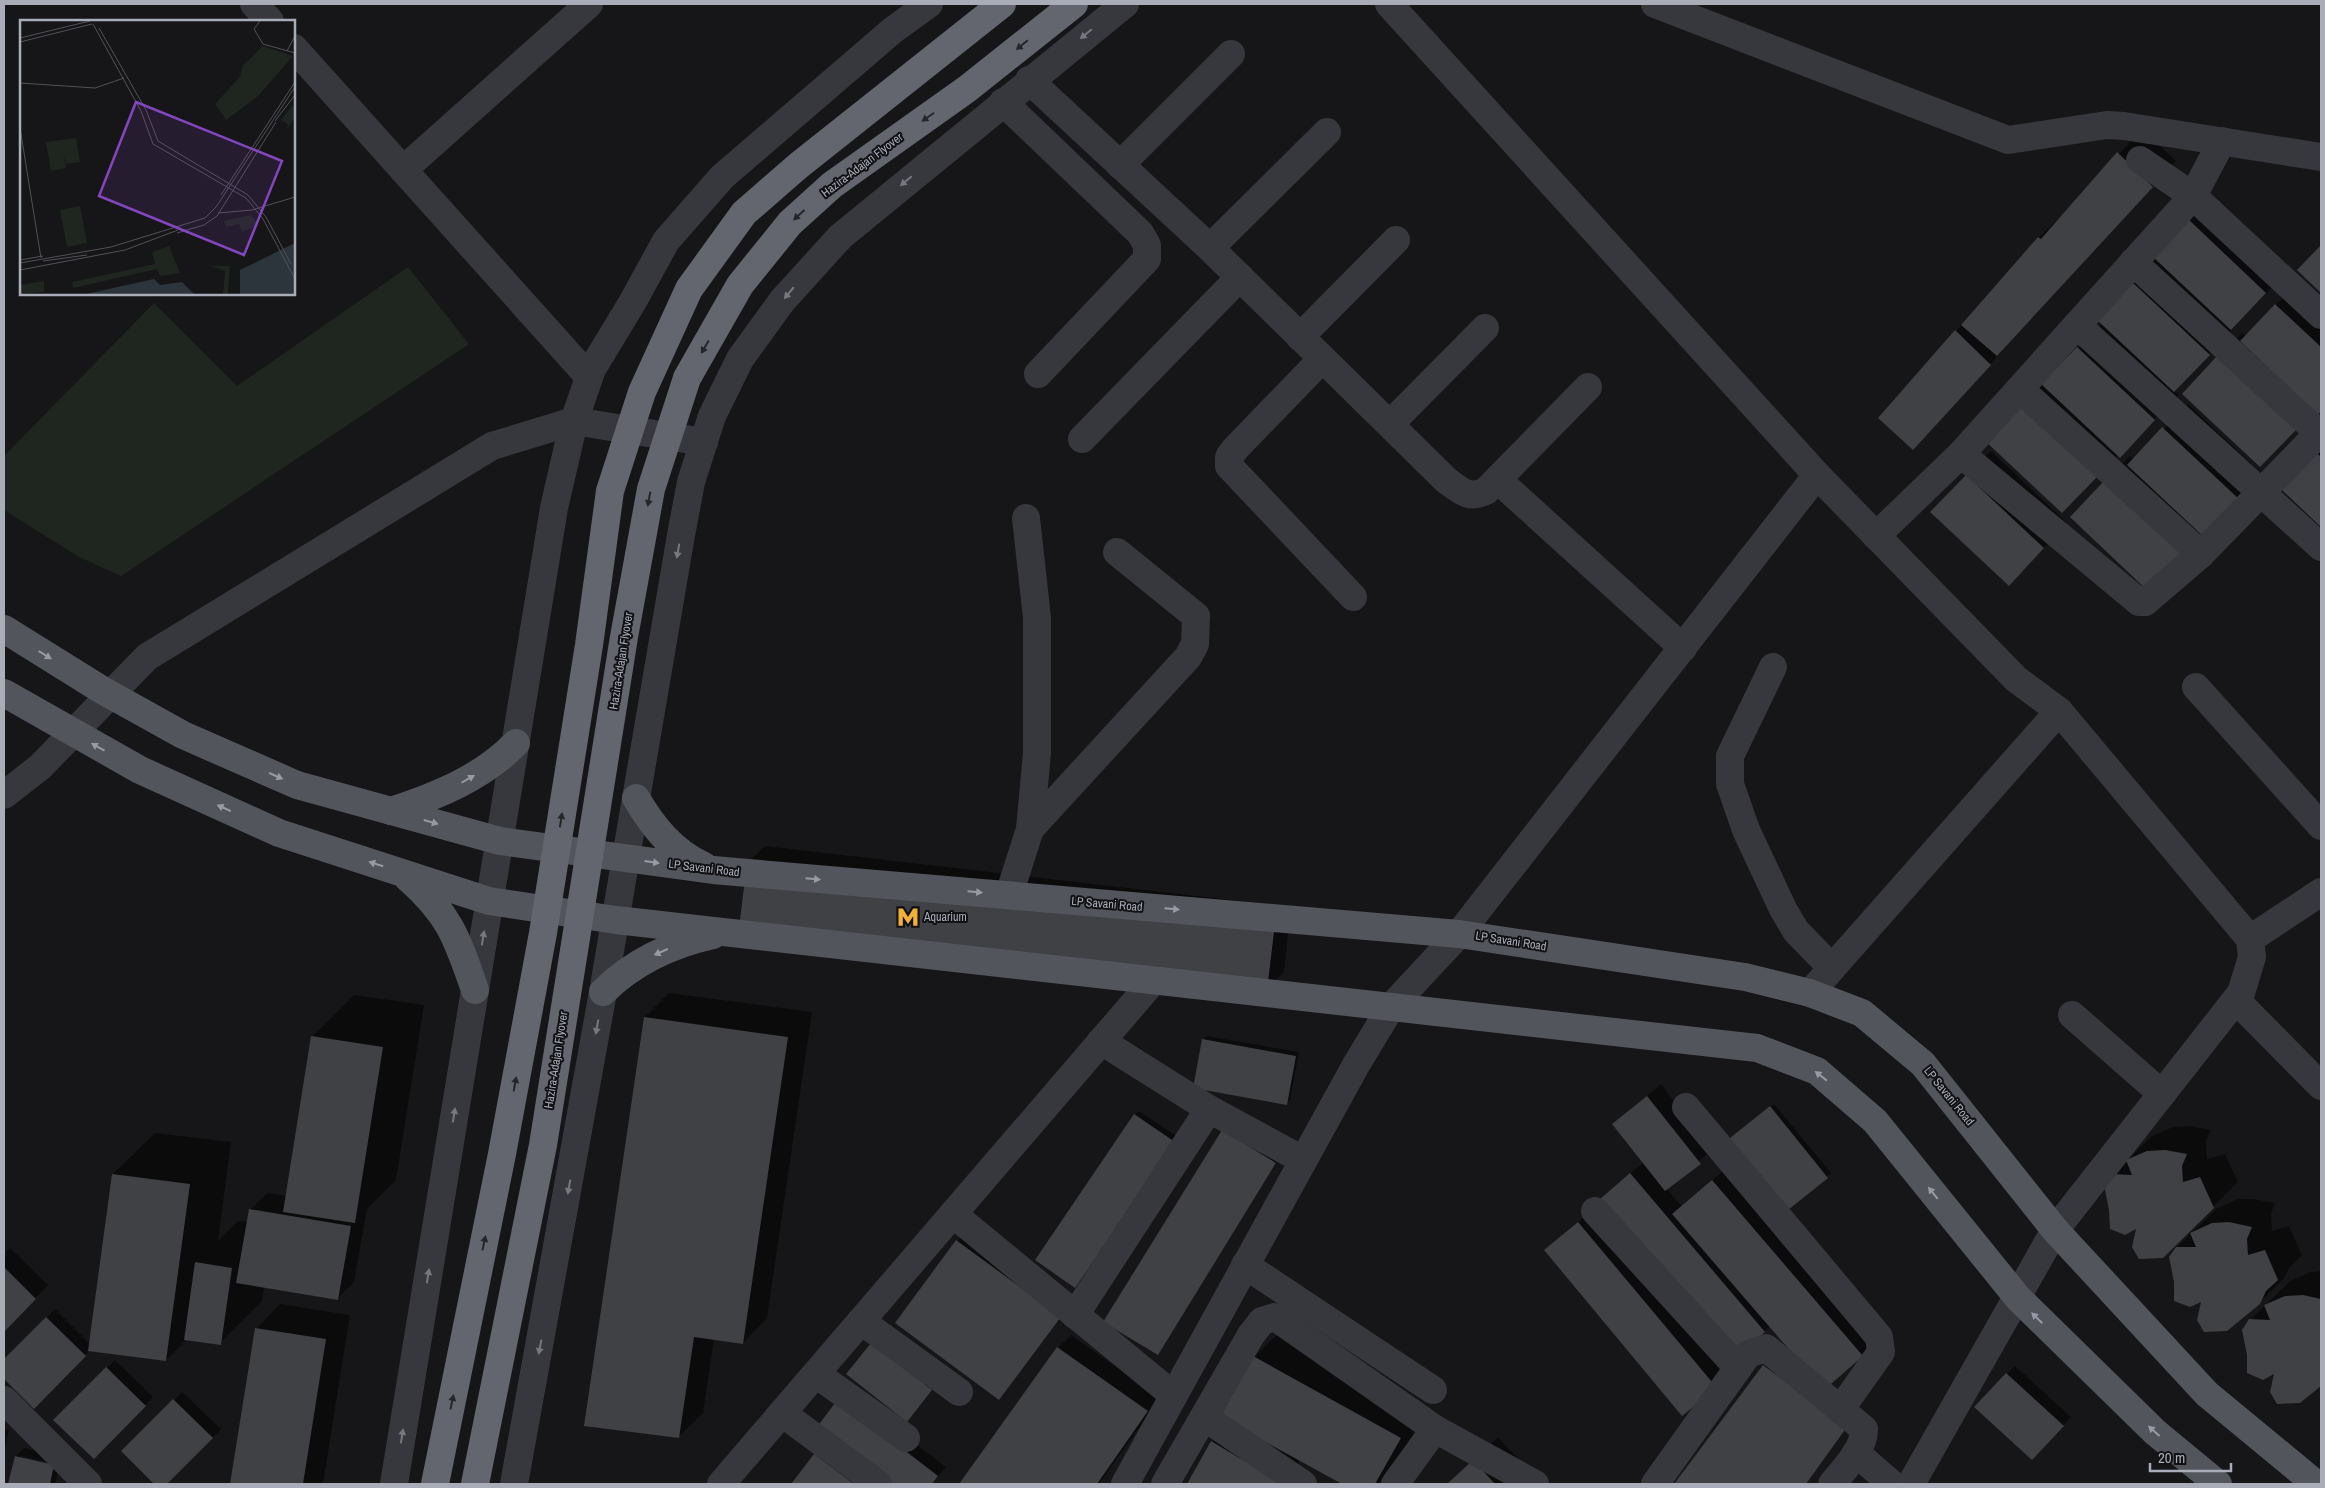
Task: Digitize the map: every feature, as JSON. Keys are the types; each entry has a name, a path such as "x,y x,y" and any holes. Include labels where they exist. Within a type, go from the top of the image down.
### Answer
{"highway":[{"path":"435,1484 502,1154 543,933 589,645 610,491 642,392 689,288 744,213 798,166 934,60 1002,4"},
{"name":"Hazira-Adajan Flyover","path":"475,1484 542,1145 621,657 651,488 688,378 740,285 790,223 832,185 967,89 1074,4"}],"main road":[{"name":"LP Savani Road","path":"4,629 102,690 183,735 298,785 500,841 713,870 1459,934 1745,977 1810,993 1862,1013 1923,1064 2055,1230 2207,1394 2316,1484"},
{"path":"4,693 140,770 279,833 489,901 616,920 1757,1048 1816,1072 1875,1121 2018,1298 2155,1432 2218,1484"},
{"path":"391,811 425,800 458,785 486,769 516,743"},
{"path":"636,798 646,816 666,840 695,862 713,870"},
{"path":"402,872 430,897 446,919 457,938 475,990"},
{"path":"603,992 617,978 648,958 689,940 724,932"}],"street":[{"path":"254,4 269,20"},
{"path":"403,170 589,4"},
{"path":"394,1484 554,508 574,421 589,378 666,241 722,177 898,13 929,4"},
{"path":"514,1484 616,920 625,858 691,482 712,416 740,359 782,301 827,249 1029,80 1124,4"},
{"path":"1389,4 1818,475 2016,679 2059,711 2250,939 2252,957 2241,993 2055,1230 2018,1298 1910,1484"},
{"path":"1655,4 2008,140 2107,125 2124,126 2321,157"},
{"path":"295,49 589,378"},
{"path":"1120,165 1231,54"},
{"path":"1029,80 1210,248 1322,360 1391,423 1446,480 1468,495 1479,495 1498,480 1588,387"},
{"path":"1003,102 1140,233 1147,245 1147,259 1038,374"},
{"path":"1210,248 1327,132"},
{"path":"1876,536 1961,454 2193,196 2222,141"},
{"path":"2140,160 2193,196 2321,315"},
{"path":"1300,337 1396,240"},
{"path":"1961,454 2138,602 2145,602 2201,554 2321,433 2133,262"},
{"path":"1082,439 1240,277"},
{"path":"2077,325 2260,494 2321,547"},
{"path":"1391,423 1485,328"},
{"path":"1322,360 1235,449 1229,457 1229,466 1353,597"},
{"path":"2020,389 2201,554"},
{"path":"4,795 40,767 147,657 492,446 574,421 704,442"},
{"path":"1125,1484 1356,1064 1391,1007 1459,934 1818,475"},
{"path":"1498,480 1682,648"},
{"path":"1009,895 1030,829 1037,753 1036,618 1026,518"},
{"path":"1030,829 1188,657 1195,644 1196,616 1117,552"},
{"path":"1773,668 1730,756 1730,784 1746,830 1783,909 1796,931 1832,968"},
{"path":"2196,687 2321,826"},
{"path":"1810,993 2059,711"},
{"path":"2250,939 2321,892"},
{"path":"730,1481 782,1413 1154,980"},
{"path":"2236,1000 2321,1086"},
{"path":"2072,1015 2162,1094"},
{"path":"1101,1041 1209,1109 1303,1160"},
{"path":"1686,1107 1879,1337 1881,1352 1840,1410"},
{"path":"1075,1315 1209,1109"},
{"path":"1595,1211 1738,1368"},
{"path":"953,1214 1173,1395"},
{"path":"1245,1265 1433,1390"},
{"path":"1165,1484 1251,1335 1262,1321 1275,1317 1435,1429 1535,1484"},
{"path":"861,1321 959,1392"},
{"path":"1655,1484 1748,1354 1766,1348 1864,1429 1864,1436 1856,1453 1832,1484"},
{"path":"816,1374 906,1438"},
{"path":"4,1400 79,1481"},
{"path":"782,1413 878,1484"},
{"path":"1204,1417 1303,1484"},
{"path":"1395,1484 1435,1429"},
{"path":"1856,1453 1892,1484"}],"shaded area":[{"path":"408,267 469,344 121,576 79,557 4,510 4,456 154,303 237,386"}],"building":[{"path":"2117,152 2153,187 1997,356 1961,325 2038,237 2041,239"},
{"path":"2188,219 2266,293 2231,330 2153,257"},
{"path":"2321,245 2321,293 2297,270"},
{"path":"2131,281 2210,355 2174,392 2096,319"},
{"path":"2275,304 2321,347 2321,411 2318,415 2240,341"},
{"path":"1955,330 1991,365 1913,450 1878,418"},
{"path":"2077,347 2155,420 2120,458 2041,384"},
{"path":"2217,356 2296,430 2260,467 2182,394"},
{"path":"2019,402 2098,476 2062,513 1984,440"},
{"path":"2162,427 2241,501 2205,538 2127,465"},
{"path":"2317,453 2321,457 2321,527 2282,490"},
{"path":"1966,475 2044,548 2009,586 1930,512"},
{"path":"2105,480 2184,553 2148,591 2070,517"},
{"path":"747,862 1275,924 1267,990 739,928"},
{"path":"644,1017 788,1037 743,1344 694,1337 679,1438 584,1426"},
{"path":"311,1036 383,1047 355,1223 283,1212"},
{"path":"1202,1039 1296,1056 1287,1105 1193,1088"},
{"path":"1647,1096 1701,1164 1665,1191 1612,1124"},
{"path":"1770,1106 1828,1178 1783,1214 1725,1142"},
{"path":"1134,1114 1175,1142 1075,1288 1035,1260"},
{"path":"1222,1130 1276,1163 1158,1355 1103,1322"},
{"path":"2165,1150 2187,1154 2182,1166 2183,1182 2200,1177 2214,1208 2163,1258 2139,1259 2132,1247 2136,1229 2125,1235 2110,1229 2109,1210 2104,1185 2111,1174 2132,1175 2126,1160 2147,1151"},
{"path":"1630,1173 1765,1332 1734,1359 1599,1200"},
{"path":"112,1174 190,1184 166,1361 88,1351"},
{"path":"1712,1180 1863,1356 1824,1390 1672,1214"},
{"path":"249,1209 351,1226 338,1300 236,1283"},
{"path":"1578,1222 1717,1388 1682,1416 1544,1250"},
{"path":"2229,1222 2252,1227 2247,1239 2248,1255 2265,1250 2278,1280 2266,1291 2260,1304 2227,1331 2204,1332 2197,1320 2201,1302 2190,1307 2174,1301 2174,1282 2169,1257 2176,1247 2196,1247 2190,1233 2212,1223"},
{"path":"956,1240 1061,1317 999,1400 895,1323"},
{"path":"195,1262 232,1268 221,1345 184,1340"},
{"path":"4,1267 36,1299 4,1332"},
{"path":"2303,1295 2321,1299 2321,1386 2300,1403 2277,1404 2270,1392 2274,1374 2263,1380 2247,1373 2247,1355 2242,1330 2249,1319 2270,1320 2264,1305 2285,1296"},
{"path":"46,1317 86,1356 34,1409 4,1379 4,1359"},
{"path":"255,1328 326,1339 303,1484 230,1484"},
{"path":"871,1343 932,1390 907,1422 846,1374"},
{"path":"1057,1347 1148,1411 1097,1484 959,1484"},
{"path":"1253,1356 1401,1438 1375,1484 1342,1484 1220,1417"},
{"path":"1763,1365 1847,1427 1806,1484 1674,1484"},
{"path":"106,1367 146,1406 94,1459 53,1420"},
{"path":"2006,1373 2064,1426 2032,1460 1974,1407"},
{"path":"173,1399 213,1438 167,1484 154,1484 121,1451"},
{"path":"838,1399 938,1476 932,1484 892,1484 817,1427"},
{"path":"1211,1441 1278,1481 1276,1484 1187,1484"},
{"path":"814,1454 854,1484 791,1484"},
{"path":"15,1456 54,1465 50,1484 8,1484"},
{"path":"1473,1460 1495,1484 1447,1484"}],"place":[{"name":"Aquarium","path":"908,917"}]}
